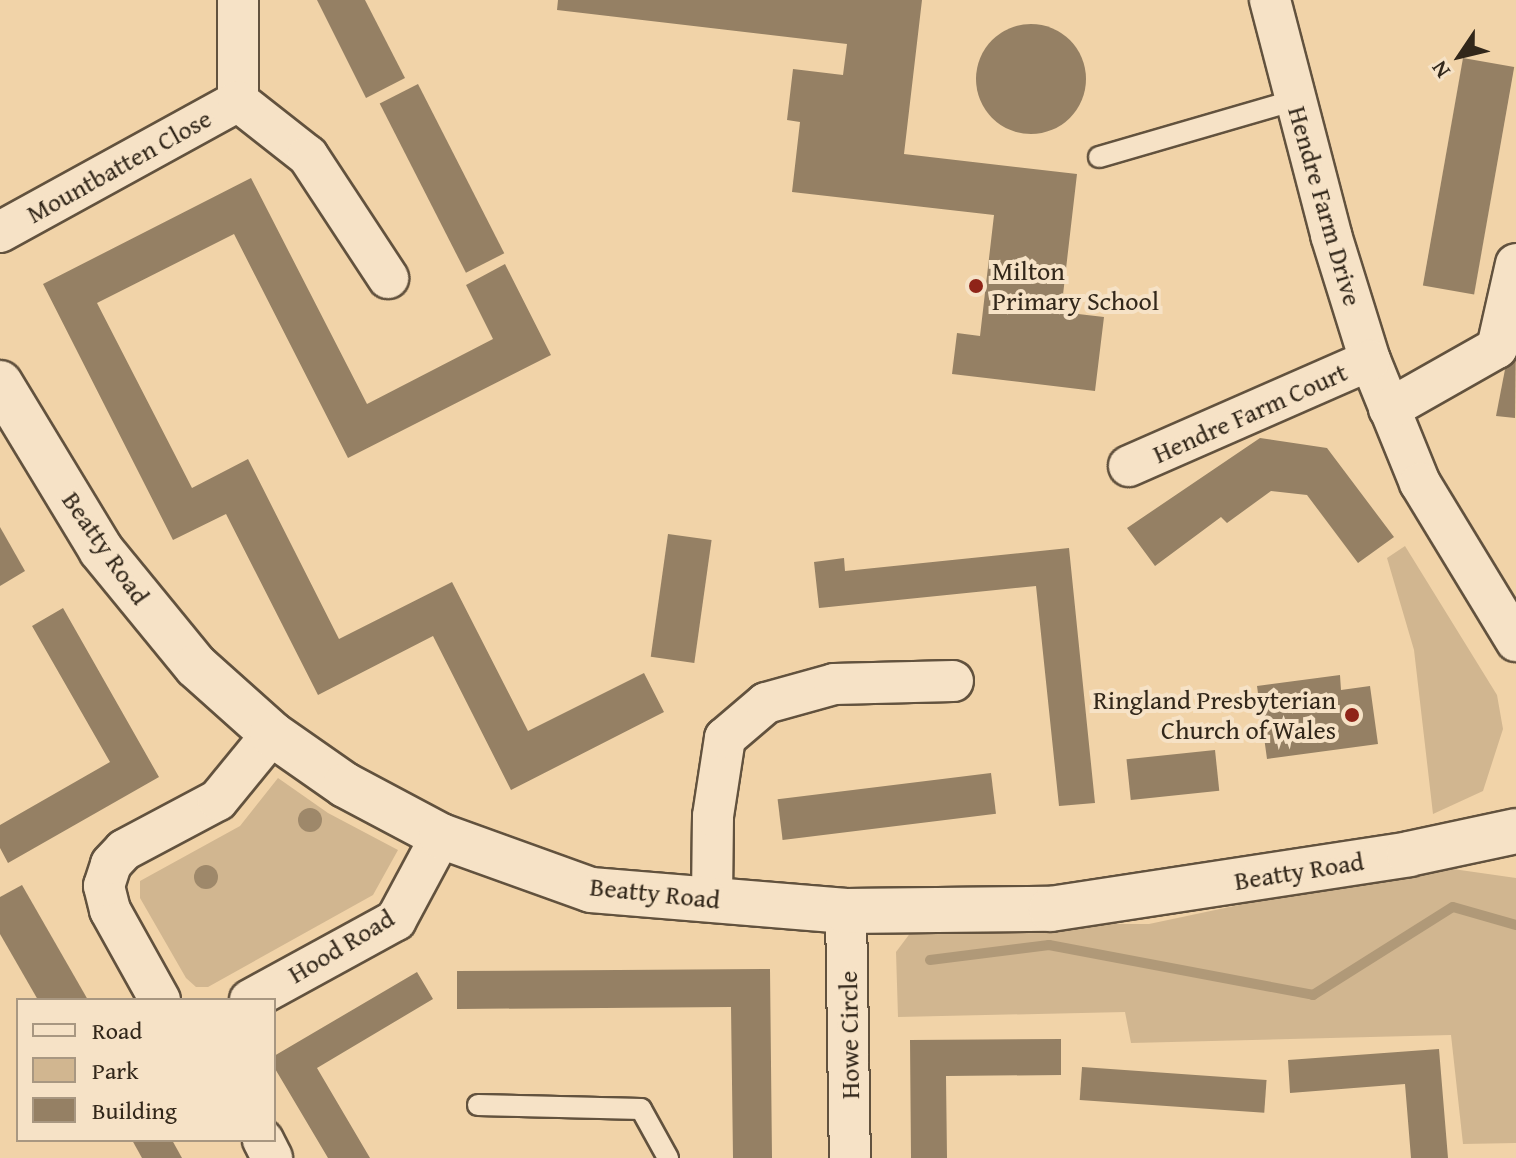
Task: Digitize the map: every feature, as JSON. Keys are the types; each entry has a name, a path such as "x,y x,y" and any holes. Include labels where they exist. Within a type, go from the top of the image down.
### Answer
{"street":[{"name":"Mountbatten Close","path":"238,0 238,101"},
{"name":"Hendre Farm Drive","path":"1270,0 1295,100 1370,360 1420,483 1516,641"},
{"name":"Mountbatten Close","path":"0,232 238,101"},
{"name":"Mountbatten Close","path":"238,101 308,156 388,278"},
{"path":"1389,409 1497,348 1516,264"},
{"name":"Hendre Farm Court","path":"1129,466 1370,360"},
{"name":"Beatty Road","path":"0,383 101,550 196,666 272,734 345,785 441,836 591,890 846,911 1051,909 1409,854 1516,831"},
{"path":"712,898 713,816 725,738 766,703 834,684 953,681"},
{"path":"159,998 110,910 104,886 111,864 124,850 218,800 272,734"},
{"name":"Hood Road","path":"254,998 396,920 441,836"},
{"name":"Howe Circle","path":"846,911 850,1158"}],"lane":[{"path":"1099,157 1295,100"},
{"path":"478,1105 641,1109 668,1158"}],"green space":[{"path":"1405,546 1497,695 1503,729 1483,791 1433,814 1414,650 1387,558"},
{"path":"278,778 328,813 398,850 373,895 208,987 196,987 186,978 140,898 140,881 240,826"},
{"path":"1453,869 1516,878 1516,1143 1463,1144 1451,1035 1131,1043 1125,1012 898,1017 896,952 917,924 1149,924 1328,886"}],"building":[{"path":"317,0 365,0 405,78 366,98"},
{"path":"558,0 922,0 904,154 1077,174 1061,312 1104,317 1095,391 952,374 957,333 980,336 994,215 792,192 800,122 787,120 793,69 843,75 847,44 557,10"},
{"path":"1031,24 1052,28 1070,40 1082,58 1086,79 1082,100 1070,118 1052,130 1031,134 1010,130 992,118 980,100 976,79 980,58 992,40 1010,28"},
{"path":"1463,58 1514,67 1474,295 1423,285"},
{"path":"418,84 504,253 466,273 380,104"},
{"path":"251,178 367,404 493,339 466,285 505,264 551,355 348,458 234,234 97,303 192,488 248,459 339,639 452,582 528,731 644,673 664,712 511,790 433,636 318,695 226,514 173,540 43,284"},
{"path":"1513,328 1516,328 1515,418 1496,416"},
{"path":"1260,438 1327,448 1394,537 1358,563 1307,495 1271,491 1227,523 1221,517 1155,566 1127,528"},
{"path":"0,527 25,571 0,586"},
{"path":"668,534 712,540 694,663 651,657"},
{"path":"1069,548 1095,803 1059,806 1036,586 819,608 814,562 844,558 845,571"},
{"path":"63,608 159,777 8,863 0,848 0,825 110,762 32,626"},
{"path":"1340,675 1341,690 1370,686 1378,744 1267,759 1257,686"},
{"path":"1215,750 1219,791 1131,800 1126,759"},
{"path":"991,773 996,814 783,840 778,799"},
{"path":"22,885 87,998 37,998 0,934 0,897"},
{"path":"770,969 772,1158 733,1158 731,1007 457,1009 457,971"},
{"path":"417,972 433,999 317,1068 370,1158 328,1158 276,1070 276,1055"},
{"path":"1061,1039 1061,1075 946,1076 947,1158 911,1158 910,1040"},
{"path":"1439,1049 1448,1158 1411,1158 1405,1084 1290,1093 1288,1060"},
{"path":"1082,1067 1267,1080 1264,1113 1080,1100"},
{"path":"133,1142 173,1142 182,1158 142,1158"}],"waterway":[{"path":"930,960 1049,945 1313,995 1453,907 1516,925"}],"place":[{"name":"Milton Primary School","path":"976,286"},
{"name":"Ringland Presbyterian Church of Wales","path":"1352,715"}]}
